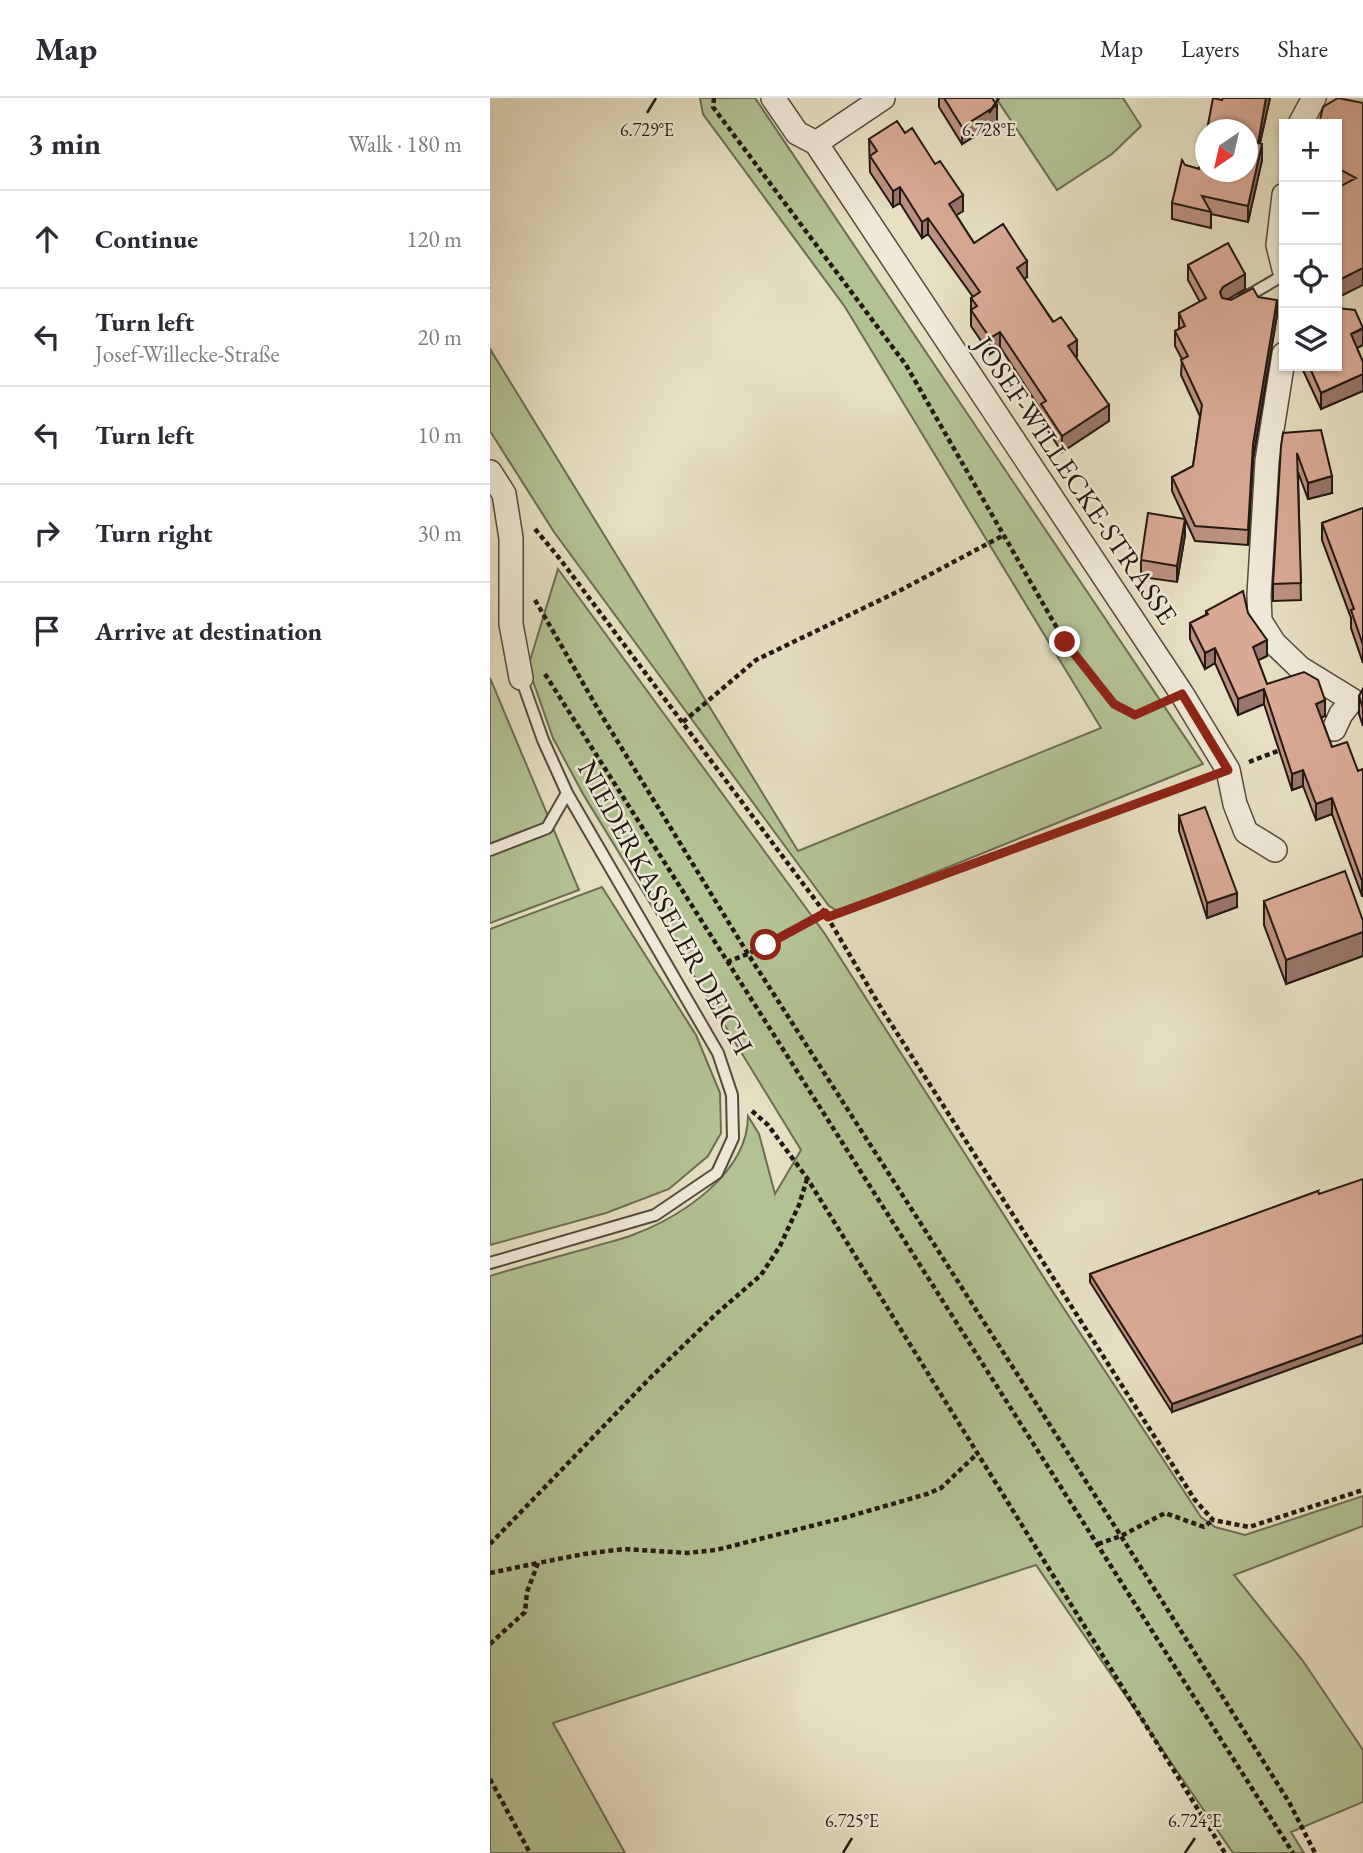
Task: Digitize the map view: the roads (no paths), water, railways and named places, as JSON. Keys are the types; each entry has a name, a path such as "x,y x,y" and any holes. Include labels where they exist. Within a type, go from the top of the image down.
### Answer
{"street":[{"name":"JOSEF-WILLECKE-STRASSE","path":"773,98 797,133 816,142 1182,694 1228,770 1235,804 1246,831 1275,850"},
{"path":"816,142 883,98"},
{"path":"1303,119 1314,98"},
{"path":"1281,371 1267,461 1259,595 1260,621 1274,643 1300,668 1357,698 1341,714 1334,729"},
{"name":"NIEDERKASSELER DEICH","path":"490,472 504,494 511,538 510,624 521,678"}],"lane":[{"path":"1240,301 1279,278"},
{"name":"NIEDERKASSELER DEICH","path":"490,1264 655,1216 717,1173 733,1138 732,1095 718,1054 567,793 542,740 521,678"},
{"path":"490,850 547,828 567,793"}]}
